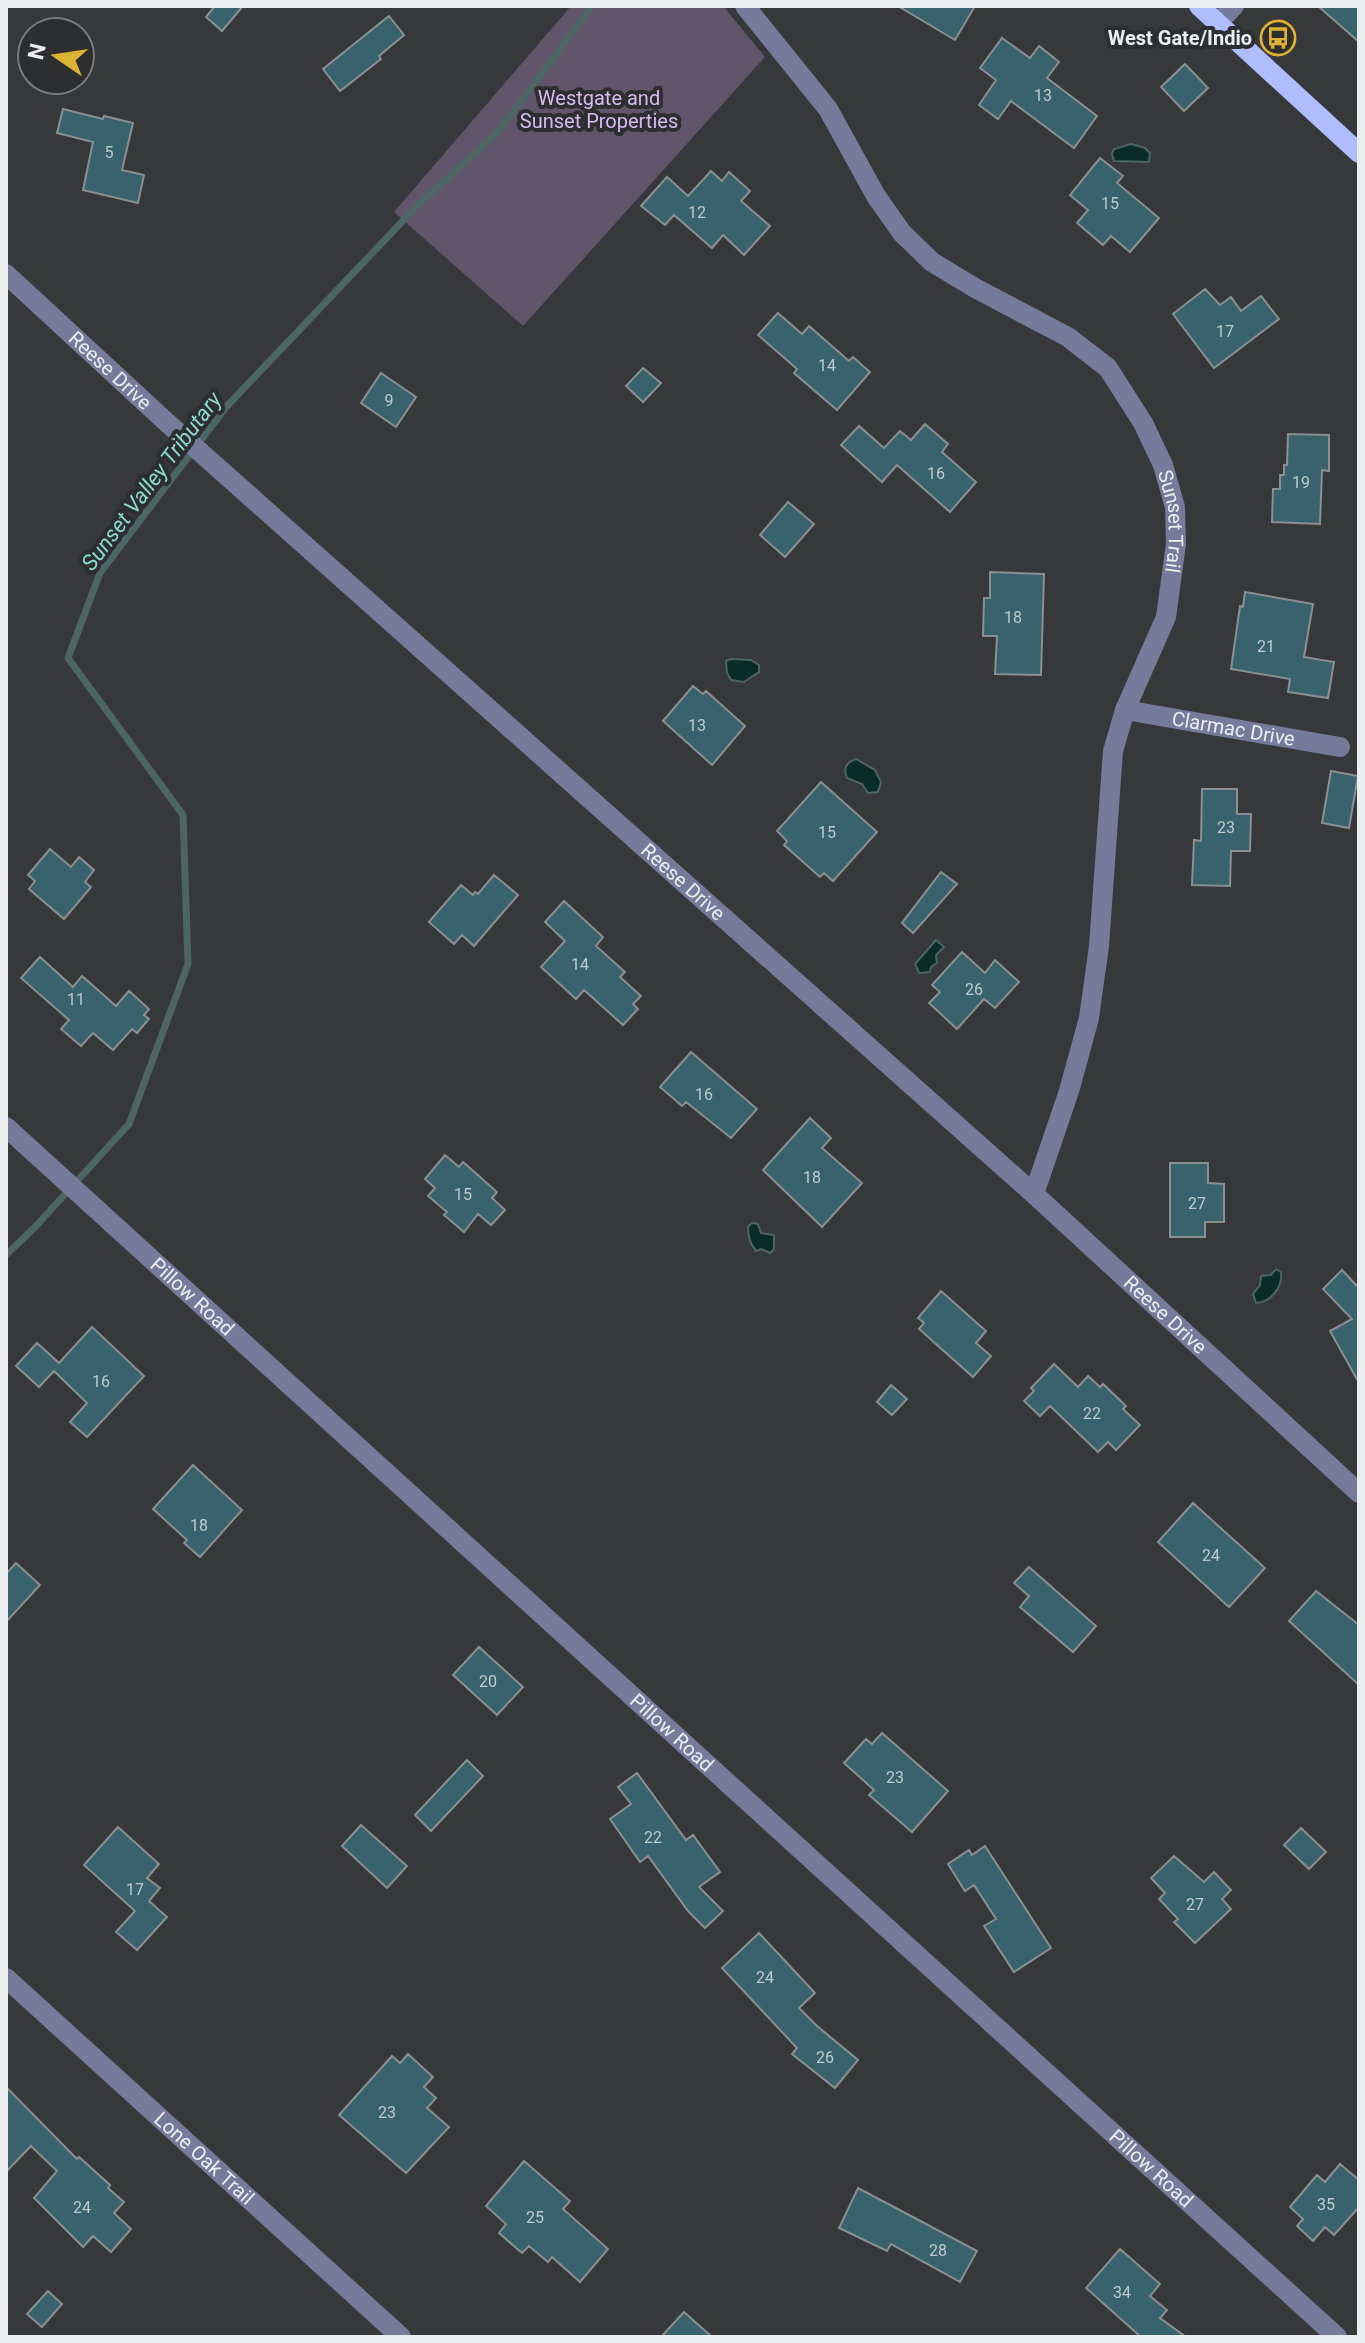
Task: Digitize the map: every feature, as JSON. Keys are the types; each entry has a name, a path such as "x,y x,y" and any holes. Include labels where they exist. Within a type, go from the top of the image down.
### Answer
{"main road":[{"path":"1199,6 1359,153"}],"street":[{"name":"Sunset Trail","path":"745,6 828,109 876,196 902,233 932,262 1068,337 1108,368 1143,423 1163,465 1175,507 1176,544 1166,617 1125,710 1113,751 1099,946 1089,1018 1069,1091 1034,1194"},
{"path":"1218,23 1234,6"},
{"name":"Reese Drive","path":"6,274 163,419 1034,1194 1359,1493"},
{"name":"Clarmac Drive","path":"1125,710 1340,747"},
{"name":"Pillow Road","path":"6,1127 1337,2337"},
{"name":"Lone Oak Trail","path":"6,1978 401,2337"}],"green space":[{"name":"Westgate and Sunset Properties","path":"571,6 723,6 765,57 523,326 394,212"}],"shaded area":[{"path":"1131,144 1150,153 1149,162 1114,161 1114,149"},
{"path":"751,660 759,665 759,672 744,682 731,680 726,661"},
{"path":"856,759 875,770 881,782 878,792 868,793 862,784 847,778 846,766"},
{"path":"936,940 944,947 936,955 937,963 930,972 919,973 915,964"},
{"path":"752,1223 758,1224 761,1233 774,1235 774,1249 770,1253 754,1248 748,1230"},
{"path":"1276,1269 1281,1272 1278,1288 1267,1300 1256,1303 1253,1294 1260,1285 1261,1276 1271,1275"}],"building":[{"path":"215,6 243,6 222,31 206,17"},
{"path":"898,6 975,6 955,40"},
{"path":"1318,6 1359,6 1359,42"},
{"path":"389,16 404,35 379,56 381,59 340,91 323,69"},
{"path":"1002,38 1030,58 1039,46 1059,62 1047,78 1097,116 1074,148 1011,101 998,119 979,105 996,80 980,68"},
{"path":"1185,64 1208,88 1184,111 1161,87"},
{"path":"63,109 133,123 122,170 144,175 138,203 83,190 93,142 57,133"},
{"path":"1100,158 1123,176 1117,183 1159,218 1130,252 1111,236 1103,245 1077,223 1088,210 1070,195"},
{"path":"711,171 722,181 729,172 750,191 741,201 770,226 744,255 723,235 712,248 674,215 665,225 641,206 667,177 688,196"},
{"path":"1205,289 1220,305 1231,297 1241,311 1261,296 1279,319 1214,368 1173,314"},
{"path":"778,313 802,334 809,326 849,361 853,357 870,372 837,410 794,373 797,369 758,335"},
{"path":"643,368 661,383 643,402 626,386"},
{"path":"381,373 416,397 396,427 361,403"},
{"path":"925,424 948,444 942,452 976,482 950,512 897,465 882,482 841,445 859,426 884,448 900,431 911,440"},
{"path":"1288,434 1329,435 1329,471 1322,470 1320,524 1272,522 1273,489 1280,489 1280,475 1284,475 1284,465 1287,465"},
{"path":"788,502 814,524 785,557 760,535"},
{"path":"990,572 1044,574 1041,675 995,674 997,636 983,636 984,598 990,598"},
{"path":"1245,592 1313,604 1304,657 1334,662 1328,698 1288,692 1290,679 1231,669 1240,606 1243,607"},
{"path":"693,686 703,694 706,691 745,726 712,765 663,721"},
{"path":"1331,771 1358,776 1349,828 1322,823"},
{"path":"821,782 877,832 833,881 824,873 820,877 784,845 787,841 777,831"},
{"path":"1202,789 1237,789 1237,814 1251,814 1250,851 1231,851 1230,886 1192,885 1194,840 1201,841"},
{"path":"50,849 71,867 79,857 94,870 85,882 91,887 64,919 29,889 35,881 28,875"},
{"path":"941,872 957,884 913,933 902,923"},
{"path":"494,875 518,895 474,946 462,935 454,944 429,922 461,885 473,895 475,892 478,894"},
{"path":"564,901 603,937 596,946 625,972 620,977 641,996 633,1004 638,1009 623,1025 584,990 576,999 541,967 565,941 545,922"},
{"path":"962,952 985,973 995,960 1019,982 995,1008 984,999 957,1029 929,1003 940,992 932,985"},
{"path":"40,957 73,987 82,976 116,1006 129,991 149,1009 144,1015 149,1019 137,1033 132,1029 113,1050 93,1033 81,1046 61,1029 69,1020 21,978"},
{"path":"691,1052 757,1109 731,1138 686,1102 682,1106 660,1087"},
{"path":"810,1118 831,1138 822,1148 862,1183 822,1227 763,1170"},
{"path":"445,1155 459,1167 463,1162 497,1192 492,1198 505,1210 491,1225 478,1214 464,1232 428,1196 435,1188 425,1179"},
{"path":"1170,1163 1208,1163 1208,1183 1224,1184 1224,1222 1205,1222 1205,1237 1170,1237"},
{"path":"1342,1270 1359,1288 1359,1383 1330,1331 1352,1319 1323,1289"},
{"path":"941,1291 986,1331 976,1343 991,1356 973,1377 919,1329 924,1323 918,1318"},
{"path":"92,1327 144,1376 87,1437 70,1422 87,1403 54,1371 39,1387 16,1366 37,1343 59,1363"},
{"path":"1054,1364 1078,1387 1088,1376 1100,1387 1103,1384 1140,1425 1116,1450 1108,1442 1098,1452 1050,1406 1040,1416 1024,1401 1034,1391 1031,1388"},
{"path":"891,1385 907,1399 892,1415 877,1402"},
{"path":"193,1465 242,1510 200,1557 184,1543 187,1540 153,1509"},
{"path":"1193,1503 1265,1568 1229,1607 1158,1542"},
{"path":"16,1563 40,1585 6,1622 6,1574"},
{"path":"1029,1567 1096,1626 1073,1652 1020,1607 1029,1596 1014,1583"},
{"path":"1316,1591 1359,1625 1359,1685 1289,1621"},
{"path":"479,1647 523,1687 497,1715 453,1675"},
{"path":"882,1733 948,1791 912,1832 869,1795 874,1790 844,1763 866,1739 872,1744"},
{"path":"467,1760 483,1776 431,1831 415,1815"},
{"path":"637,1773 686,1840 693,1835 720,1872 699,1887 723,1911 705,1928 688,1911 648,1856 640,1862 610,1819 631,1804 618,1787"},
{"path":"361,1825 407,1866 387,1888 342,1846"},
{"path":"118,1827 159,1864 147,1878 160,1888 149,1901 167,1917 137,1950 116,1932 135,1911 84,1865"},
{"path":"1301,1828 1326,1852 1309,1869 1284,1845"},
{"path":"985,1846 1051,1948 1014,1972 984,1926 996,1919 974,1885 965,1891 948,1864 969,1850 972,1855"},
{"path":"1174,1856 1204,1882 1214,1872 1231,1890 1222,1899 1231,1909 1195,1943 1174,1922 1178,1919 1159,1899 1165,1893 1151,1878"},
{"path":"759,1933 815,1993 799,2008 858,2060 835,2088 792,2054 797,2048 722,1968"},
{"path":"408,2054 433,2077 424,2087 436,2098 427,2108 449,2127 406,2173 339,2115 392,2056 400,2063"},
{"path":"6,2087 77,2159 79,2157 110,2185 108,2188 124,2202 114,2213 131,2229 111,2252 93,2236 83,2247 34,2198 57,2171 31,2146 6,2172"},
{"path":"524,2161 570,2201 563,2209 608,2249 580,2282 552,2257 548,2262 529,2246 522,2253 499,2233 506,2224 486,2206"},
{"path":"1340,2164 1359,2180 1359,2207 1334,2235 1325,2227 1313,2241 1297,2226 1303,2219 1290,2207 1317,2175 1325,2182"},
{"path":"858,2188 977,2251 960,2282 891,2244 887,2251 839,2228"},
{"path":"1120,2249 1160,2284 1150,2296 1167,2310 1160,2318 1186,2337 1141,2337 1086,2288"},
{"path":"48,2291 62,2304 42,2327 27,2314"},
{"path":"684,2312 712,2337 661,2337"}],"waterway":[{"name":"Sunset Valley Tributary","path":"6,1255 129,1124 188,964 183,815 68,658 100,573 227,406 417,206 499,131 592,6"}],"place":[{"name":"West Gate/Indio","path":"1278,38"}]}
